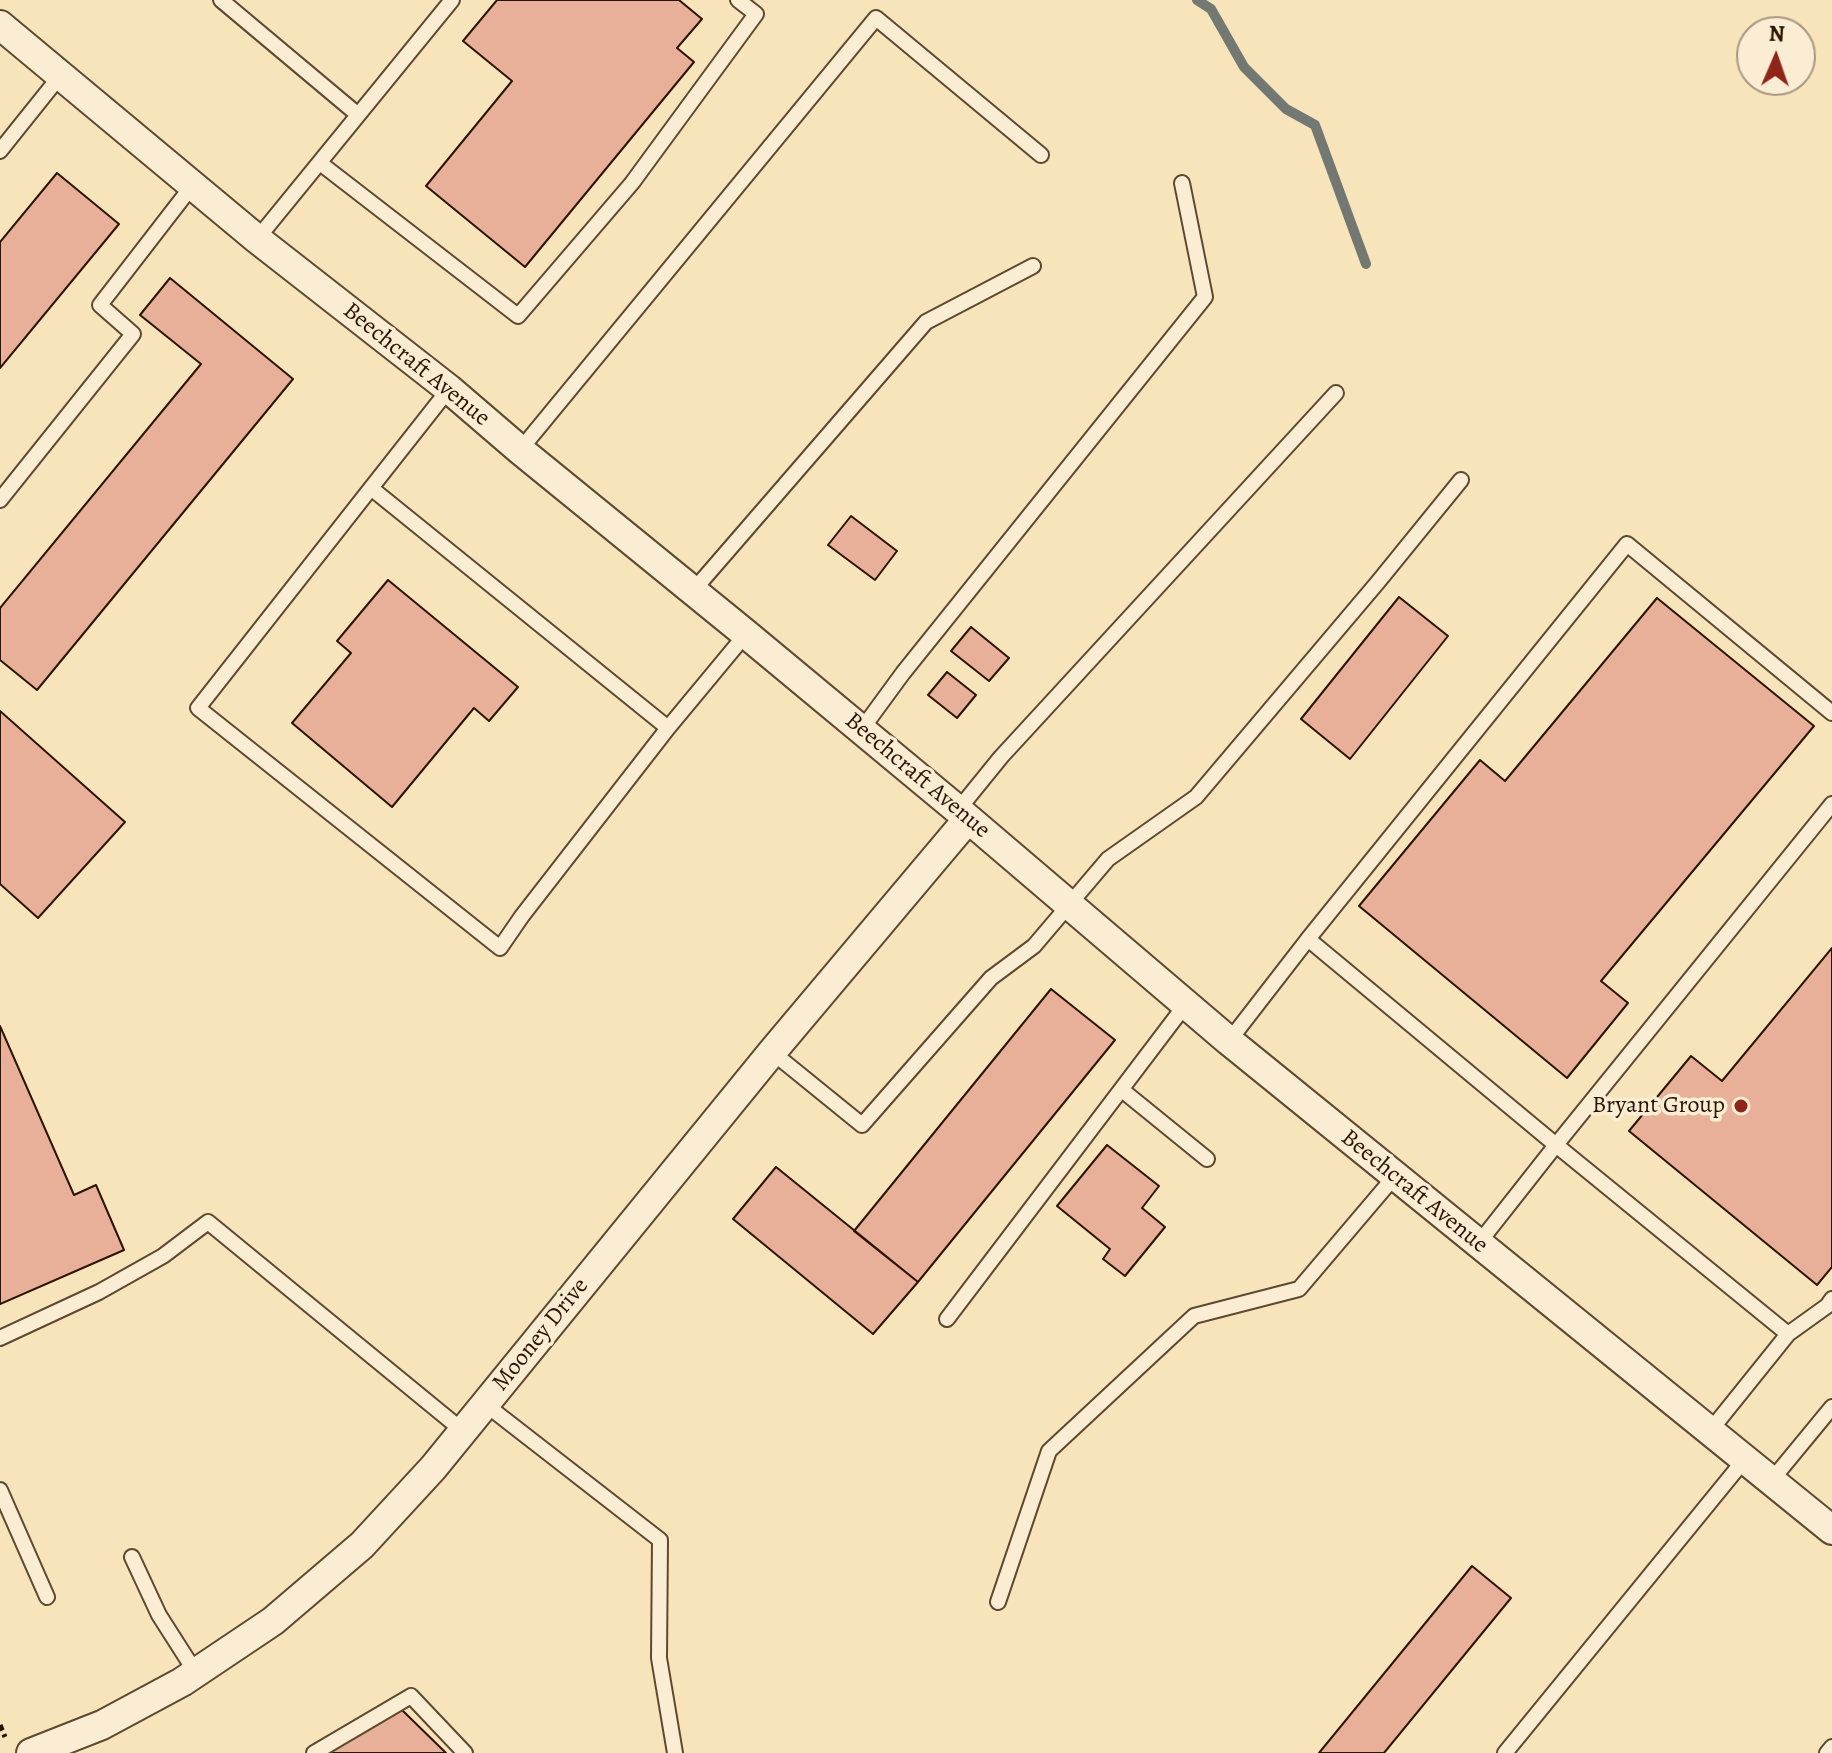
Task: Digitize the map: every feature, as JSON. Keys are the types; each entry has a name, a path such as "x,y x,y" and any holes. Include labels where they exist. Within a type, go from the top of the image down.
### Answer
{"street":[{"name":"Beechcraft Avenue","path":"0,25 192,186 449,389 862,729 1229,1041 1832,1530"},
{"name":"Mooney Drive","path":"31,1753 102,1725 196,1673 273,1621 362,1545 433,1468 963,814"}],"lane":[{"path":"221,0 357,114"},
{"path":"257,239 452,0"},
{"path":"320,163 518,316 632,183 756,14 738,0"},
{"path":"520,450 876,18 1041,155"},
{"path":"0,151 60,76"},
{"path":"862,729 1205,297 1182,183"},
{"path":"0,500 133,334 100,305 192,186"},
{"path":"693,591 926,322 1033,266"},
{"path":"449,389 198,708 500,948 668,728 746,634"},
{"path":"963,814 1001,757 1336,393"},
{"path":"772,1052 862,1125 991,978 1034,946 1108,859 1196,797 1461,480"},
{"path":"371,488 668,728"},
{"path":"1229,1041 1627,544 1832,713"},
{"path":"1478,1244 1832,804"},
{"path":"1308,939 1788,1334"},
{"path":"947,1319 1186,1004"},
{"path":"1122,1090 1207,1159"},
{"path":"998,1602 1049,1451 1194,1316 1299,1289 1395,1176"},
{"path":"0,1338 99,1292 163,1256 208,1222 463,1431"},
{"path":"1710,1431 1788,1334 1832,1299"},
{"path":"485,1404 660,1540 659,1658 675,1753"},
{"path":"1771,1481 1832,1407"},
{"path":"1505,1753 1745,1459"},
{"path":"0,1490 47,1597"},
{"path":"132,1557 159,1615 196,1673"},
{"path":"314,1753 411,1696 465,1753"},
{"path":"1827,1753 1832,1747"}],"building":[{"path":"497,0 679,0 702,19 677,48 694,62 525,267 426,186 512,81 463,41"},
{"path":"57,173 119,224 0,368 0,242"},
{"path":"170,278 293,379 37,690 0,660 0,608 201,364 140,315"},
{"path":"851,516 897,551 875,580 828,545"},
{"path":"388,580 518,687 489,721 474,708 392,807 292,723 351,653 337,641"},
{"path":"1399,597 1448,636 1350,759 1301,719"},
{"path":"1657,598 1814,726 1601,981 1628,1003 1567,1078 1359,906 1480,760 1505,781"},
{"path":"971,627 1009,658 989,681 951,651"},
{"path":"947,672 976,695 957,718 928,695"},
{"path":"0,711 125,822 38,918 0,884"},
{"name":"Bryant Group","path":"1832,948 1832,1267 1817,1285 1629,1131 1691,1056 1722,1081"},
{"path":"1051,989 1115,1040 918,1282 854,1231"},
{"path":"0,1026 74,1195 96,1185 124,1250 0,1304"},
{"path":"1107,1145 1159,1186 1142,1208 1165,1227 1125,1276 1103,1259 1110,1249 1057,1206"},
{"path":"776,1167 918,1282 873,1334 733,1219"},
{"path":"1472,1566 1511,1598 1384,1753 1319,1753"},
{"path":"402,1710 446,1753 322,1753"}],"waterway":[{"path":"1197,0 1211,9 1244,67 1286,109 1315,125 1366,264"}],"place":[{"name":"Bryant Group","path":"1741,1106"}]}
